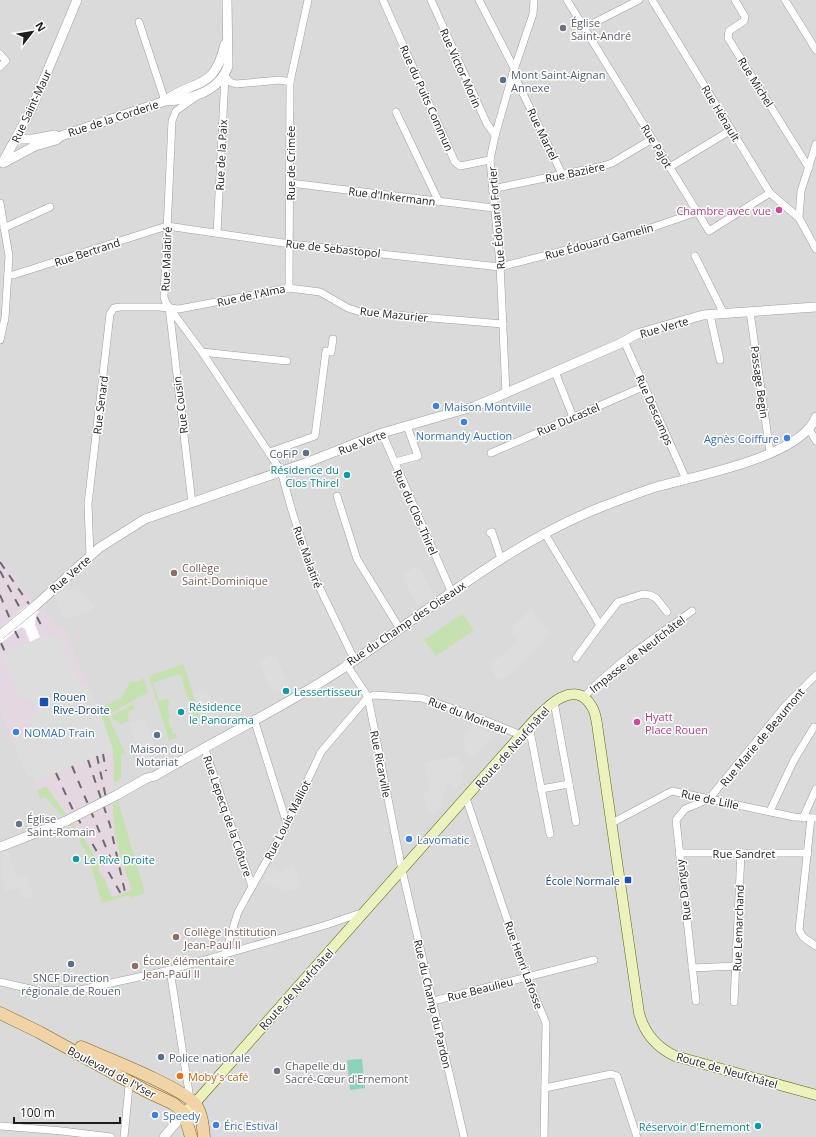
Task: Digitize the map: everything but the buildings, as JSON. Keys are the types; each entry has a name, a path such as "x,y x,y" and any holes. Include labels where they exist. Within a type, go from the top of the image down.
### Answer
{"main road":[{"name":"Route de Neufchâtel","path":"184,1113 193,1101 402,870 529,726 554,702 570,695 583,698 593,708 612,823 639,1013 643,1025 649,1035 660,1047 680,1058 816,1096"},
{"name":"Boulevard de l'Yser","path":"0,1013 39,1032 170,1102 180,1108 184,1113"},
{"name":"Boulevard de l'Yser","path":"39,1032 66,1041 123,1065 193,1101"},
{"path":"193,1101 201,1116 204,1137"},
{"path":"184,1113 188,1120 191,1137"}],"street":[{"name":"Rue Saint-Maur","path":"1,165 16,139 38,94 77,0"},
{"path":"225,76 229,59 227,0"},
{"path":"216,69 230,82 236,84 280,80 290,82 308,0"},
{"name":"Rue du Puits Commun","path":"383,0 455,162 460,166 490,160"},
{"name":"Rue Victor Morin","path":"431,0 487,124 495,135"},
{"name":"Rue Martel","path":"479,0 562,174"},
{"name":"Rue Édouard Fortier","path":"506,394 500,267 490,160 495,135 513,70 533,14 534,0"},
{"name":"Rue Pajot","path":"567,0 709,231 770,193"},
{"path":"584,28 639,0"},
{"name":"Rue Hénault","path":"652,0 770,193 798,218 816,249"},
{"name":"Rue Michel","path":"735,0 746,17 744,21 728,31 728,38 809,168"},
{"path":"785,0 816,50"},
{"path":"139,22 165,101"},
{"name":"Rue de la Corderie","path":"1,165 31,147 56,140 61,136 165,101 173,96 202,84 216,69 228,34"},
{"path":"0,54 6,61 0,67"},
{"name":"Rue de la Corderie","path":"165,101 178,100 213,88 225,76"},
{"name":"Rue de la Paix","path":"217,233 225,76"},
{"name":"Rue de Crimée","path":"290,82 290,244"},
{"path":"198,94 202,84"},
{"name":"Rue Malatiré","path":"198,94 197,98 176,111 173,116 164,297 169,307 202,352 270,452 281,471 292,511 312,572 350,662"},
{"path":"396,112 438,202"},
{"path":"670,167 731,130"},
{"name":"Rue de la Corderie","path":"16,139 33,139 57,135 61,136"},
{"name":"Rue Bazière","path":"492,189 612,163 652,139"},
{"path":"798,218 802,191 816,144"},
{"name":"Rue d'Inkermann","path":"290,183 494,208"},
{"path":"0,203 9,256 5,318 0,340"},
{"path":"4,228 50,207"},
{"name":"Rue Édouard Gamelin","path":"500,267 648,229 697,212"},
{"name":"Rue de Sebastopol","path":"167,226 290,244 500,267"},
{"name":"Rue Bertrand","path":"8,275 13,275 167,226"},
{"name":"Rue de l'Alma","path":"169,307 179,310 289,288 290,244"},
{"path":"695,256 724,314"},
{"name":"Rue Mazurier","path":"289,288 320,292 348,308 360,312 503,324"},
{"name":"Rue Senard","path":"90,557 88,504 110,314 114,308 121,307 169,307"},
{"name":"Rue Cousin","path":"169,307 192,503"},
{"name":"Rue Verte","path":"0,635 90,557 114,538 145,519 281,471 382,433 463,410 506,394 637,334 661,326 710,315 816,307"},
{"name":"Passage Begin","path":"750,312 770,452"},
{"path":"710,315 720,360"},
{"path":"270,452 314,436 326,351 331,352 333,338"},
{"name":"Rue Descamps","path":"624,341 686,479"},
{"path":"202,352 287,361"},
{"path":"555,372 573,417"},
{"name":"Rue Ducastel","path":"491,452 645,386"},
{"name":"Rue du Champ des Oiseaux","path":"0,847 66,821 117,795 146,778 155,776 335,673 400,629 451,591 544,534 606,505 649,489 730,468 787,446 808,429 815,419"},
{"path":"395,462 418,456 407,426"},
{"path":"808,429 816,441"},
{"name":"Rue du Clos Thirel","path":"382,433 451,591"},
{"path":"337,496 357,559 400,629"},
{"path":"490,533 492,532 501,559"},
{"path":"544,534 600,625"},
{"path":"576,658 618,602 643,594 650,595 656,598 667,612"},
{"name":"Impasse de Neufchâtel","path":"583,698 590,689 692,611"},
{"name":"Rue Ricarville","path":"350,662 368,697 402,870"},
{"name":"Rue Marie de Beaumont","path":"709,799 781,711 816,675"},
{"name":"Rue du Moineau","path":"368,697 374,695 422,698 474,716 521,735"},
{"name":"Rue Louis Malliot","path":"225,954 238,912 287,824 321,752 368,697"},
{"path":"554,702 576,822"},
{"path":"254,719 287,824"},
{"path":"529,726 550,834"},
{"path":"770,811 794,760 814,727"},
{"name":"Rue Lepecq de la Clôture","path":"204,747 252,886"},
{"path":"541,789 569,784"},
{"path":"803,818 816,790"},
{"name":"Rue de Lille","path":"612,823 672,791 794,817 814,818"},
{"name":"Rue Henri Lafosse","path":"466,798 527,978 546,1023 544,1137"},
{"name":"Rue Danguy","path":"696,1001 675,824 678,816 691,806 709,799"},
{"path":"814,818 808,853 799,930 803,937 816,946"},
{"name":"Rue Sandret","path":"679,853 808,853"},
{"name":"Rue Lemarchand","path":"734,1002 741,853"},
{"name":"Rue du Champ du Pardon","path":"402,870 464,1137"},
{"path":"0,982 39,991 60,992 86,989 170,970 326,925 364,912"},
{"name":"Rue Beaulieu","path":"433,1001 594,960"},
{"path":"692,968 736,966"},
{"path":"170,970 193,1101"},
{"path":"545,1088 611,1074 617,1076 637,1137"},
{"path":"124,1137 129,1086 132,1082"},
{"path":"164,1137 184,1113"},
{"path":"0,1126 111,1137"}],"shaded area":[{"path":"0,0 816,0 816,1137 0,1137"},
{"path":"0,555 39,612 44,607 47,616 51,615 56,628 62,625 105,725 113,758 114,831 124,870 132,890 112,897 104,877 102,878 98,867 100,866 83,837 46,786 37,790 32,776 28,778 0,711"},
{"path":"419,566 435,597 417,605 403,578 406,577 404,573"},
{"path":"66,587 70,591 75,587 95,606 91,610 64,620 55,597"},
{"path":"531,609 550,634 509,676 496,680 489,661 500,657 517,640 512,634 514,632 511,629"},
{"path":"48,634 50,638 57,635 60,637 81,687 88,684 105,725 113,750 34,782 32,776 28,778 12,739 32,730 29,721 31,717 38,714 31,698 21,701 1,654"},
{"path":"275,654 289,685 273,693 258,661"},
{"path":"206,688 217,713 214,714 215,717 203,725 193,693"},
{"path":"145,719 157,752 157,759 148,764 146,758 141,760 129,724"},
{"path":"474,720 483,724 481,729 495,734 473,757 466,753 463,738"},
{"path":"458,756 460,762 465,765 460,775 464,781 456,789 448,781 442,797 443,805 434,815 428,810 423,793 429,792 428,786 430,786 424,763"},
{"path":"7,849 17,878 26,875 33,896 23,899 19,887 6,891 1,873 3,872 1,867 4,866 0,852"},
{"path":"291,863 295,866 301,887 281,893 279,888 261,883 271,865 282,872 287,869"},
{"path":"209,1096 211,1097 216,1137 208,1137 203,1108"}],"green space":[{"path":"462,614 474,630 436,656 424,640"},
{"path":"184,665 200,717 195,720 180,674 153,683 159,701 167,698 170,705 167,706 171,718 168,719 173,734 176,733 177,737 169,741 149,676"},
{"path":"143,678 148,692 108,715 125,753 121,755 121,778 116,782 114,781 113,750 98,709 121,698 131,681 138,682"},
{"path":"132,704 135,709 128,712 129,721 121,724 113,719 112,716"},
{"path":"46,786 66,814 62,816 45,797 40,799 37,790"},
{"path":"118,801 145,893 130,898 129,895 102,903 88,856 71,825 73,824 77,829 94,855 100,866 98,868 102,877 104,877 112,897 132,890 121,858 114,826 113,803"},
{"path":"362,1059 365,1088 350,1090 347,1060"}],"pier":[{"path":"31,602 39,612 36,614 35,625 40,637 30,642 25,629 21,627 0,644 0,628"}],"railway":[{"path":"0,562 29,604"},
{"path":"0,571 21,610"},
{"path":"0,595 10,619"},
{"path":"37,617 41,625"},
{"path":"15,631 22,645"},
{"path":"1,643 5,652"},
{"path":"103,754 106,771"},
{"path":"97,756 106,798"},
{"path":"88,760 110,825 125,892"},
{"path":"72,766 115,869"},
{"path":"56,773 72,808 121,894"}],"place":[{"name":"Église Saint-André","path":"563,28"},
{"name":"Mont Saint-Aignan Annexe","path":"503,80"},
{"name":"Chambre avec vue","path":"779,210"},
{"name":"Maison Montville","path":"436,406"},
{"name":"Normandy Auction","path":"464,422"},
{"name":"Agnès Coiffure","path":"787,438"},
{"name":"CoFiP","path":"306,453"},
{"name":"Résidence du Clos Thirel","path":"347,475"},
{"name":"Collège Saint-Dominique","path":"174,573"},
{"name":"Lessertisseur","path":"286,691"},
{"name":"Rouen Rive-Droite","path":"44,702"},
{"name":"Résidence le Panorama","path":"181,712"},
{"name":"Hyatt Place Rouen","path":"637,722"},
{"name":"NOMAD Train","path":"16,732"},
{"name":"Maison du Notariat","path":"157,735"},
{"name":"Église Saint-Romain","path":"19,824"},
{"name":"Lavomatic","path":"409,839"},
{"name":"Le Rive Droite","path":"76,859"},
{"name":"École Normale","path":"628,880"},
{"name":"Collège Institution Jean-Paul II","path":"176,937"},
{"name":"SNCF Direction régionale de Rouen","path":"71,964"},
{"name":"École élémentaire Jean-Paul II","path":"135,966"},
{"name":"Police nationale","path":"161,1057"},
{"name":"Chapelle du Sacré-Cœur d'Ernemont","path":"277,1071"},
{"name":"Moby's café","path":"180,1076"},
{"name":"Speedy","path":"155,1115"},
{"name":"Éric Estival","path":"216,1125"},
{"name":"Réservoir d'Ernemont","path":"758,1126"}]}
